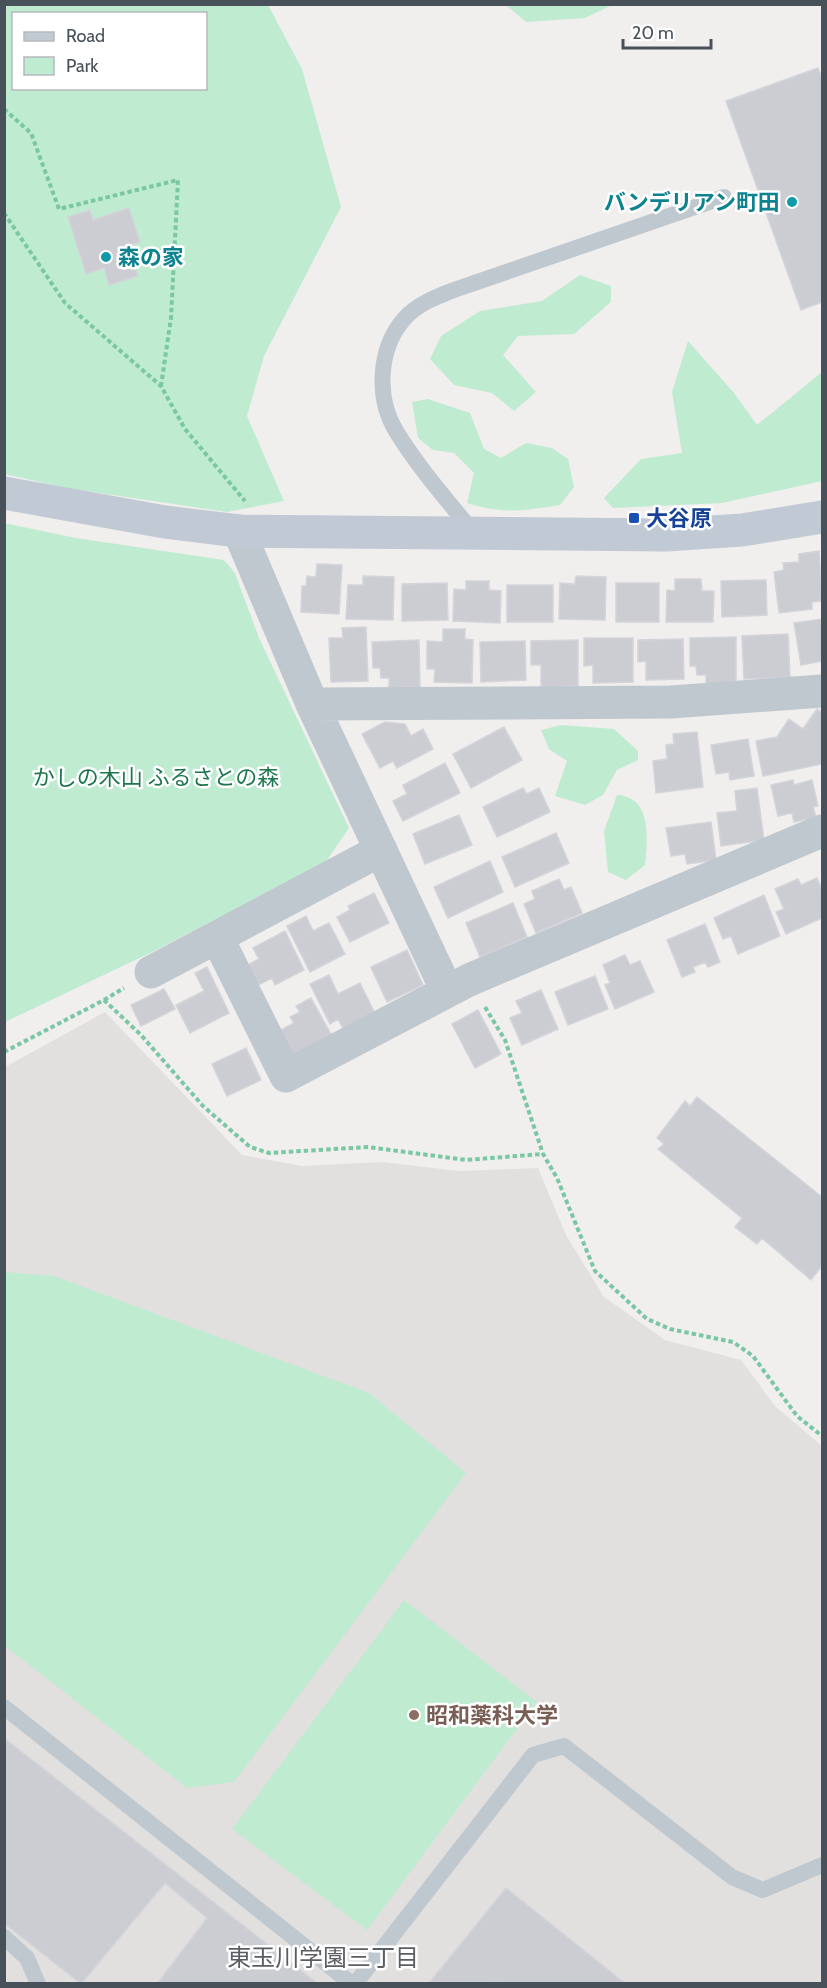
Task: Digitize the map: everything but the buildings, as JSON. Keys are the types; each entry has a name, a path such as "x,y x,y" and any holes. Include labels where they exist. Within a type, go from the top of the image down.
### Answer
{"street":[{"path":"4,493 154,521 252,531 666,535 742,530 822,517"},
{"path":"252,531 312,704 381,850 458,985"},
{"path":"312,704 671,702 822,691"},
{"path":"217,937 286,1076 458,985 822,831"},
{"path":"151,972 381,850"}],"lane":[{"path":"475,533 439,490 395,429 384,399 383,369 389,342 404,319 429,300 454,290 723,197"},
{"path":"4,1707 353,1983 533,1755 564,1746 732,1877 763,1890 822,1865"},
{"path":"4,1937 27,1958 38,1983"}],"path":[{"path":"4,109 31,133 59,209 178,180 171,318 160,386"},
{"path":"4,213 65,303 160,386 185,429 247,504 252,531"},
{"path":"458,985 505,1040 543,1154 557,1178 595,1271 647,1319 670,1329 732,1342 753,1356 797,1416 822,1436"},
{"path":"4,1052 104,999 141,1035 226,1130 250,1147 269,1153 368,1147 466,1160 543,1154"}],"shaded area":[{"name":"昭和薬科大学","path":"105,1012 242,1155 302,1166 382,1162 459,1171 538,1168 566,1235 604,1297 665,1340 741,1360 775,1406 822,1446 822,1983 5,1984 5,1067"}],"green space":[{"path":"5,5 268,5 302,69 341,207 264,356 247,416 284,501 227,512 66,488 5,474"},
{"path":"506,5 612,5 585,18 526,22"},
{"path":"580,275 611,286 611,302 574,334 518,336 503,355 536,392 514,411 492,393 454,385 430,359 441,336 480,311 542,301"},
{"path":"688,341 734,393 757,425 822,372 822,481 722,503 613,508 604,498 641,459 682,453 672,392"},
{"path":"428,399 470,413 484,449 501,458 526,443 552,448 568,459 574,487 560,505 547,507 502,510 467,503 474,473 454,453 433,450 418,438 412,402"},
{"name":"かしの木山 ふるさとの森","path":"4,523 76,538 224,560 235,573 259,638 349,828 325,863 150,953 5,1022"},
{"path":"561,725 614,729 638,751 638,760 617,770 603,795 585,805 555,796 567,761 549,749 541,730"},
{"path":"617,795 628,797 637,803 642,811 647,832 645,865 626,880 608,872 604,831"},
{"path":"4,1272 54,1276 369,1393 466,1473 234,1782 187,1788 5,1646"},
{"path":"404,1600 537,1702 367,1930 232,1829"}],"place":[{"name":"バンデリアン町田","path":"792,202"},
{"name":"森の家","path":"106,257"},
{"name":"大谷原","path":"634,518"},
{"name":"昭和薬科大学","path":"414,1715"}],"district":[{"name":"東玉川学園三丁目","path":"323,1958"}]}
